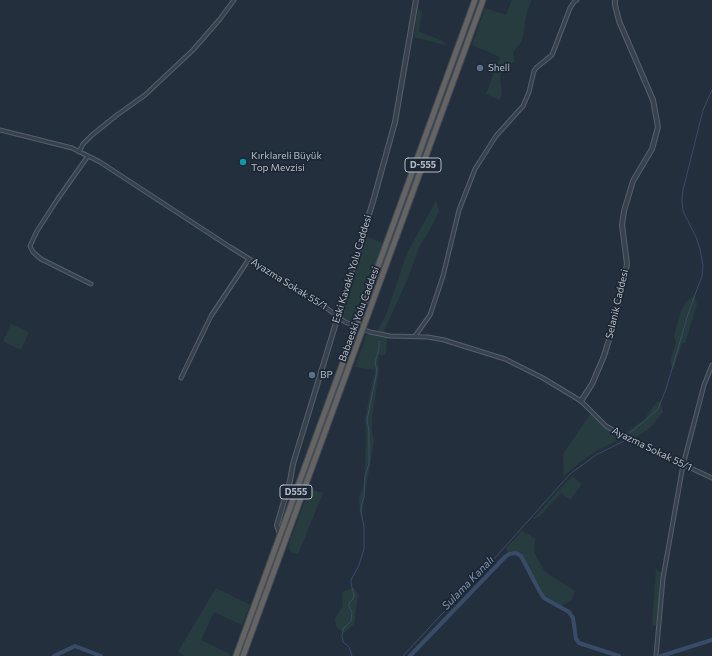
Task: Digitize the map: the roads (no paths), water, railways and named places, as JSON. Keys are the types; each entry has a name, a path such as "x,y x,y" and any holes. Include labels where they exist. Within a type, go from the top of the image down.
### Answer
{"highway":[{"name":"Babaeski Yolu Caddesi","path":"236,656 475,0"},
{"name":"Babaeski Yolu Caddesi","path":"243,656 483,0"}],"street":[{"path":"80,152 83,144 88,139 117,115 145,95 193,50 220,19 234,0"},
{"name":"Eski Kavaklı Yolu Caddesi","path":"280,534 277,525 290,481 293,464 374,198 395,122 416,0"},
{"path":"416,336 430,315 443,276 459,210 475,169 496,136 524,106 536,68 552,55 570,8 577,0"},
{"name":"Selanik Caddesi","path":"581,401 592,384 604,356 615,320 627,264 622,225 624,211 633,181 652,149 658,128 653,100 619,21 615,0"},
{"name":"Ayazma Sokak 55/1","path":"0,130 72,148 100,162 249,259 316,300 338,315 345,322 363,330 390,336 416,336 444,340 505,359 543,378 581,401 606,426 630,440 712,478"},
{"path":"88,156 47,215 30,246 33,252 41,259 91,284"},
{"path":"181,378 212,316 249,259"},
{"path":"656,656 663,578 683,465 704,385 712,365"}],"waterway":[{"path":"627,435 658,409 666,389 689,311 702,276 703,266 700,249 696,237 683,211 682,200 683,190 703,110 712,90"},
{"path":"352,656 349,647 343,642 342,636 343,629 351,621 352,612 349,607 349,603 353,599 354,595 351,580 359,565 364,549 364,526 361,506 364,497 365,476 369,464 369,431 367,420 377,371 375,362 379,349 379,341"},
{"path":"403,656 460,597 570,474 596,455 624,441"},
{"name":"Sulama Kanalı","path":"410,656 505,557 509,554 516,553 521,556 544,598 569,612 573,618 576,639 579,643 619,656"},
{"name":"Sulama Kanalı","path":"661,656 712,640"},
{"name":"Sulama Kanalı","path":"54,656 75,646 101,656"}],"place":[{"name":"Shell","path":"480,68"},
{"name":"Kırklareli Büyük Top Mevzisi","path":"243,162"},
{"name":"BP","path":"312,375"}]}
